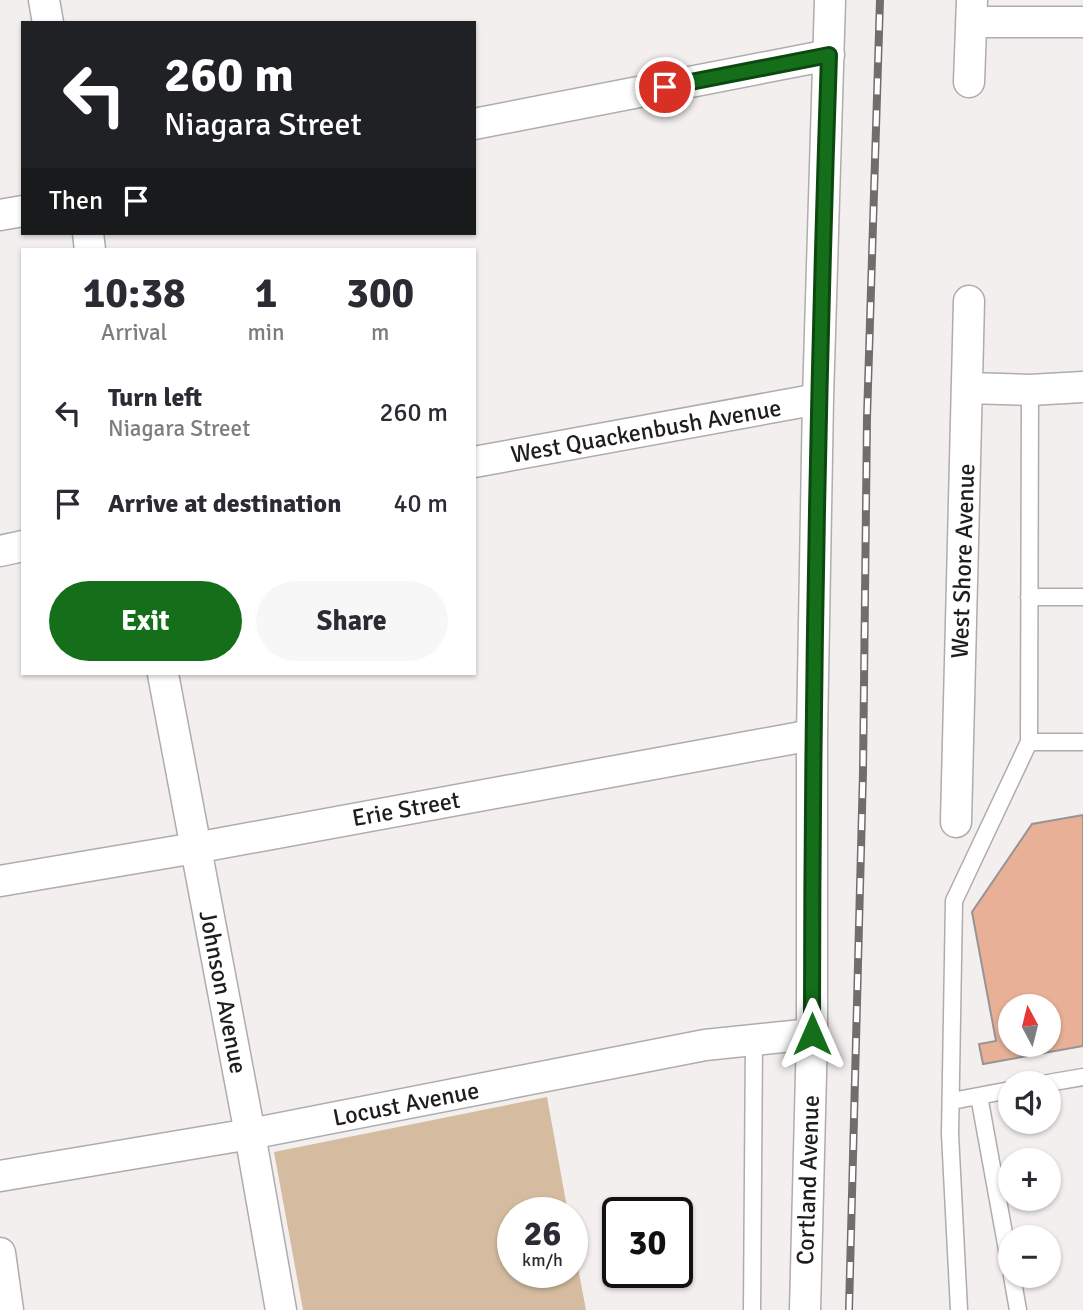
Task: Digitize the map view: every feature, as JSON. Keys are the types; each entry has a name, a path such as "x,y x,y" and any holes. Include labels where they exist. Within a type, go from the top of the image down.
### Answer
{"street":[{"path":"44,0 48,21"},
{"name":"Cortland Avenue","path":"805,1310 812,1034 812,734 818,400 830,0"},
{"path":"969,82 971,11 1083,22"},
{"path":"476,124 829,55"},
{"path":"0,215 21,211"},
{"name":"West Shore Avenue","path":"956,822 969,301"},
{"path":"968,388 1030,390 1083,387"},
{"name":"West Quackenbush Avenue","path":"476,462 818,400"},
{"path":"0,551 21,546"},
{"name":"Johnson Avenue","path":"163,675 281,1310"},
{"name":"Erie Street","path":"0,881 195,848 812,734"},
{"name":"Locust Avenue","path":"0,1176 250,1134 705,1045 812,1034"},
{"path":"0,1253 8,1310"}],"lane":[{"path":"959,1310 950,1135 954,901 1029,742 1030,390"},
{"path":"1029,597 1083,597"},
{"path":"1029,742 1083,742"},
{"path":"752,1310 754,1039"},
{"path":"1061,1081 1083,1077"},
{"path":"952,1101 998,1092"},
{"path":"979,1096 1003,1225"},
{"path":"1014,1288 1018,1310"}],"shaded area":[{"path":"547,1097 565,1197 497,1197 497,1288 582,1288 586,1310 303,1310 274,1152"}],"building":[{"path":"1083,815 1083,1046 1061,1050 1061,994 998,994 998,1057 1022,1057 983,1064 979,1044 996,1041 972,912 1032,824"}],"railway":[{"path":"849,1310 863,772 867,418 880,0"}],"route":[{"path":"665,87 829,55 817,427 812,734 812,1034"}]}
